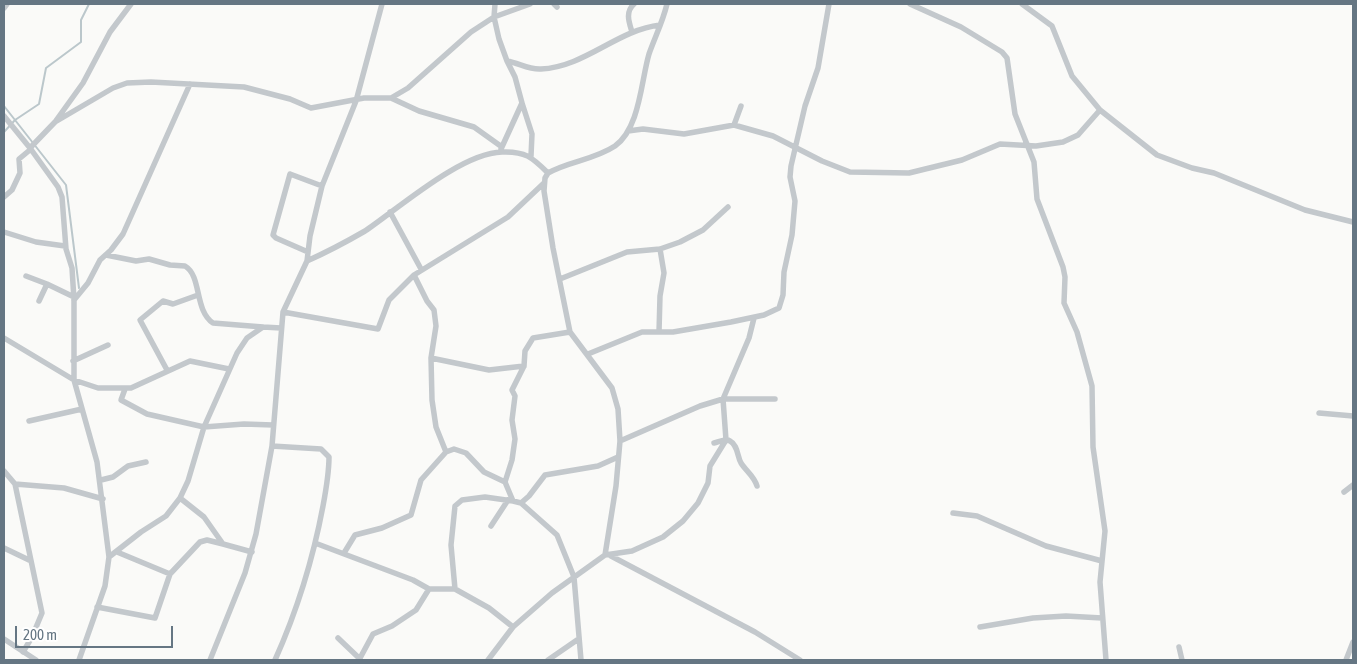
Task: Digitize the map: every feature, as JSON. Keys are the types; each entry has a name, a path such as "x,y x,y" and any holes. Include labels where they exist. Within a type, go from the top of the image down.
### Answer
{"street":[{"path":"4,8 7,4"},
{"path":"4,197 12,190 18,178 19,159 55,122 83,83 110,32 131,4"},
{"path":"210,660 239,590 252,552 272,446 281,328 284,312 308,261 308,252 322,186 356,101 382,4"},
{"path":"495,4 494,17 503,52 515,77 532,134 531,156"},
{"path":"391,98 408,88 471,32 494,17 530,4"},
{"path":"632,32 629,15 630,7 634,4"},
{"path":"284,312 378,329 390,300 421,269 508,217 544,183 548,173 605,152 616,145 628,131 637,106 649,55 667,4"},
{"path":"588,354 637,334 673,332 754,318 777,309 783,295 784,272 792,235 795,201 790,172 805,106 818,68 829,4"},
{"path":"910,4 961,27 1002,52 1007,58 1015,114 1034,162 1037,199 1064,271 1064,299 1067,313 1077,332 1092,386 1093,447 1105,531 1102,561 1102,618 1106,660"},
{"path":"1022,4 1033,6 1052,26 1072,76 1100,110 1134,139 1166,159 1214,173 1305,210 1353,222"},
{"path":"507,61 528,68 546,68 591,55 632,32 660,25"},
{"path":"55,122 127,83 190,84 259,90 290,99 311,108 364,98 391,98 419,111 474,127 501,149 531,156 548,173"},
{"path":"74,298 88,283 100,260 123,234 190,84"},
{"path":"308,261 358,235 438,179 461,166 501,149 522,102"},
{"path":"734,125 741,106"},
{"path":"628,131 643,128 684,134 734,125 773,136 822,161 850,172 915,172 962,160 1000,144 1049,145 1073,138 1100,110"},
{"path":"4,116 58,187 62,197 65,246 72,268 74,380 101,480 109,557 107,581 79,660"},
{"path":"308,252 276,238 273,234 290,174 322,186"},
{"path":"544,183 553,248 570,332 588,354 612,388 616,397 620,441 616,495 608,555"},
{"path":"560,279 627,252 660,249 697,234 728,207"},
{"path":"390,212 421,269"},
{"path":"4,232 36,242 65,246"},
{"path":"659,332 660,296 664,273 660,249"},
{"path":"106,255 185,266 192,273 206,316 213,323 281,328"},
{"path":"414,275 427,301 434,310 436,326 431,358 434,413 436,427 446,452"},
{"path":"26,276 74,298"},
{"path":"39,302 47,284"},
{"path":"167,370 140,320 163,301 173,304 198,295"},
{"path":"488,660 513,627 574,577 608,555 648,544 683,521 706,490 710,466 726,440 723,399 749,338 754,318"},
{"path":"109,557 141,532 166,516 180,498 188,481 204,427 229,370 242,344 263,327"},
{"path":"511,500 505,482 516,439 512,420 515,396 511,391 524,366 526,349 535,336 570,332"},
{"path":"4,338 74,380 98,388 125,389 143,383 167,370 194,361 229,370"},
{"path":"73,361 108,345"},
{"path":"431,358 489,370 524,366"},
{"path":"125,389 121,400 147,414 204,427 244,424 273,425"},
{"path":"620,441 700,406 723,399 775,399"},
{"path":"29,421 82,409"},
{"path":"1319,412 1353,416"},
{"path":"714,443 730,441 736,448 740,462 754,478 757,486"},
{"path":"272,446 321,449 328,457 327,482 315,543 295,612 276,660"},
{"path":"344,553 355,535 382,528 411,515 421,480 446,452 452,448 469,456 484,472 505,482"},
{"path":"521,503 530,496 545,475 598,466 618,457"},
{"path":"101,480 113,477 128,466 146,462"},
{"path":"4,471 14,484 24,523 29,560 42,614 23,652"},
{"path":"14,484 64,488 103,499"},
{"path":"1344,492 1353,485"},
{"path":"455,589 451,545 454,508 458,503 466,499 492,497 521,503 557,535 574,577 577,640 581,660"},
{"path":"180,498 204,517 223,544"},
{"path":"490,526 511,500"},
{"path":"954,513 977,516 1046,546 1102,561"},
{"path":"97,607 154,619 160,607 170,574 200,542 207,540 252,552"},
{"path":"315,543 413,580 429,589 455,589 489,608 513,627"},
{"path":"4,548 29,560"},
{"path":"117,552 170,574"},
{"path":"608,555 755,632 800,660"},
{"path":"338,638 360,660 373,634 396,624 416,610 429,589"},
{"path":"980,627 1033,618 1066,616 1102,618"},
{"path":"4,640 36,660"},
{"path":"548,660 577,640"},
{"path":"1346,660 1353,642"},
{"path":"1179,647 1182,660"}],"waterway":[{"path":"4,132 15,120 39,104 46,68 81,42 81,20 89,4"},
{"path":"4,106 66,185 79,288"}]}
